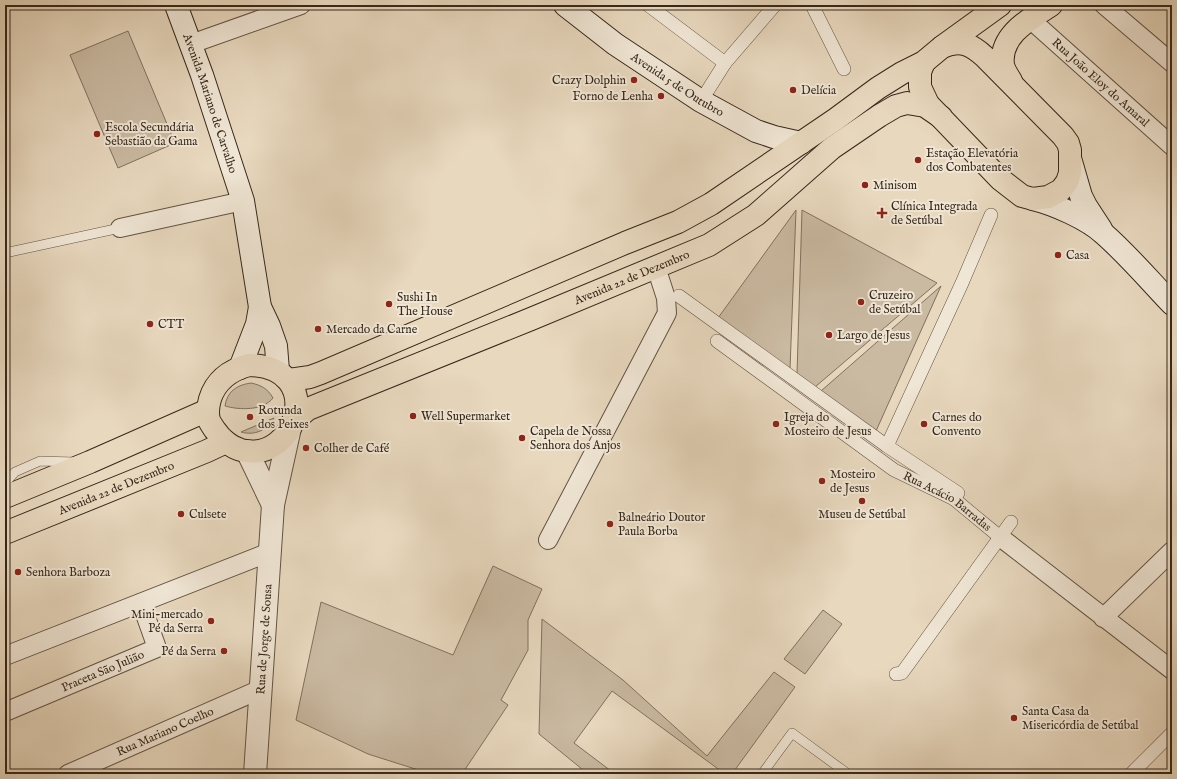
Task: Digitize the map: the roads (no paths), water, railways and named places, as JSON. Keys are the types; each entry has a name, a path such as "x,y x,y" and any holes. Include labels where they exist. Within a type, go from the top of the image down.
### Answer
{"main road":[{"name":"Avenida Mariano de Carvalho","path":"176,5 191,44 243,201 260,307 276,346 284,376"},
{"name":"Avenida 5 de Outubro","path":"565,5 615,44 701,101 756,131 801,143"},
{"path":"284,376 310,376 321,373 632,240 678,222 711,204 801,143 878,88 902,73 924,62 1000,5"},
{"path":"1012,84 1003,65 1003,56 1006,45 1017,30 1051,5"},
{"path":"942,47 957,43 973,47 1012,84 1068,143 1070,173 1067,182 1061,190 1048,197 1033,199"},
{"name":"Avenida 22 de Dezembro","path":"924,62 920,72 920,87 928,104 1000,180 1022,196 1033,199"},
{"name":"Avenida 22 de Dezembro","path":"292,425 308,409 709,245 756,215 832,148 896,106 907,103 925,106 941,117"},
{"path":"1070,158 1081,196 1104,233 1172,304"},
{"path":"1033,199 1054,206 1087,221 1104,233"},
{"name":"Avenida Mariano de Carvalho","path":"240,368 257,324 260,307"},
{"path":"249,366 267,367 284,376 294,390 296,409 292,425 275,444 266,449 247,452 226,442 218,435 209,420 207,407 213,391 222,379 240,368 249,366"},
{"path":"5,497 90,462 208,410"},
{"name":"Rua de Jorge de Sousa","path":"255,774 274,505 292,425"},
{"name":"Avenida 22 de Dezembro","path":"5,533 226,442"},
{"path":"247,452 274,505"}],"street":[{"path":"191,44 301,5"},
{"path":"648,5 724,63"},
{"path":"701,101 724,63 775,5"},
{"path":"812,5 844,69"},
{"path":"1104,5 1172,63"},
{"name":"Rua João Eloy do Amaral","path":"1030,19 1165,141"},
{"path":"120,228 243,201"},
{"path":"887,446 962,283 991,215"},
{"path":"548,540 667,313 666,298 656,267"},
{"path":"679,296 887,446 958,493 954,499"},
{"name":"Rua Acácio Barradas","path":"716,341 894,470 954,499 1103,618 1172,670"},
{"path":"896,674 902,673 1011,522"},
{"path":"1103,618 1172,551"},
{"path":"5,656 270,552"},
{"name":"Praceta São Julião","path":"5,712 157,648 141,603"},
{"name":"Rua Mariano Coelho","path":"68,774 261,689"},
{"path":"1130,774 1172,732"}],"lane":[{"path":"5,253 120,228"},
{"path":"5,483 16,472 40,461 90,462"},
{"path":"762,774 792,733 848,774"}],"place":[{"name":"Crazy Dolphin","path":"634,80"},
{"name":"Delícia","path":"793,90"},
{"name":"Forno de Lenha","path":"661,96"},
{"name":"Escola Secundária Sebastião da Gama","path":"97,134"},
{"name":"Estação Elevatória dos Combatentes","path":"918,160"},
{"name":"Minisom","path":"865,185"},
{"name":"Clínica Integrada de Setúbal","path":"882,213"},
{"name":"Casa","path":"1058,255"},
{"name":"Cruzeiro de Setúbal","path":"861,302"},
{"name":"Sushi In The House","path":"389,304"},
{"name":"CTT","path":"150,324"},
{"name":"Mercado da Carne","path":"318,329"},
{"name":"Largo de Jesus","path":"829,335"},
{"name":"Well Supermarket","path":"413,416"},
{"name":"Rotunda dos Peixes","path":"250,417"},
{"name":"Igreja do Mosteiro de Jesus","path":"776,424"},
{"name":"Carnes do Convento","path":"924,424"},
{"name":"Capela de Nossa Senhora dos Anjos","path":"522,438"},
{"name":"Colher de Café","path":"306,448"},
{"name":"Mosteiro de Jesus","path":"822,481"},
{"name":"Museu de Setúbal","path":"862,501"},
{"name":"Culsete","path":"181,514"},
{"name":"Balneário Doutor Paula Borba","path":"610,524"},
{"name":"Senhora Barboza","path":"18,572"},
{"name":"Mini-mercado Pé da Serra","path":"211,621"},
{"name":"Pé da Serra","path":"224,651"},
{"name":"Santa Casa da Misericórdia de Setúbal","path":"1014,718"}]}
